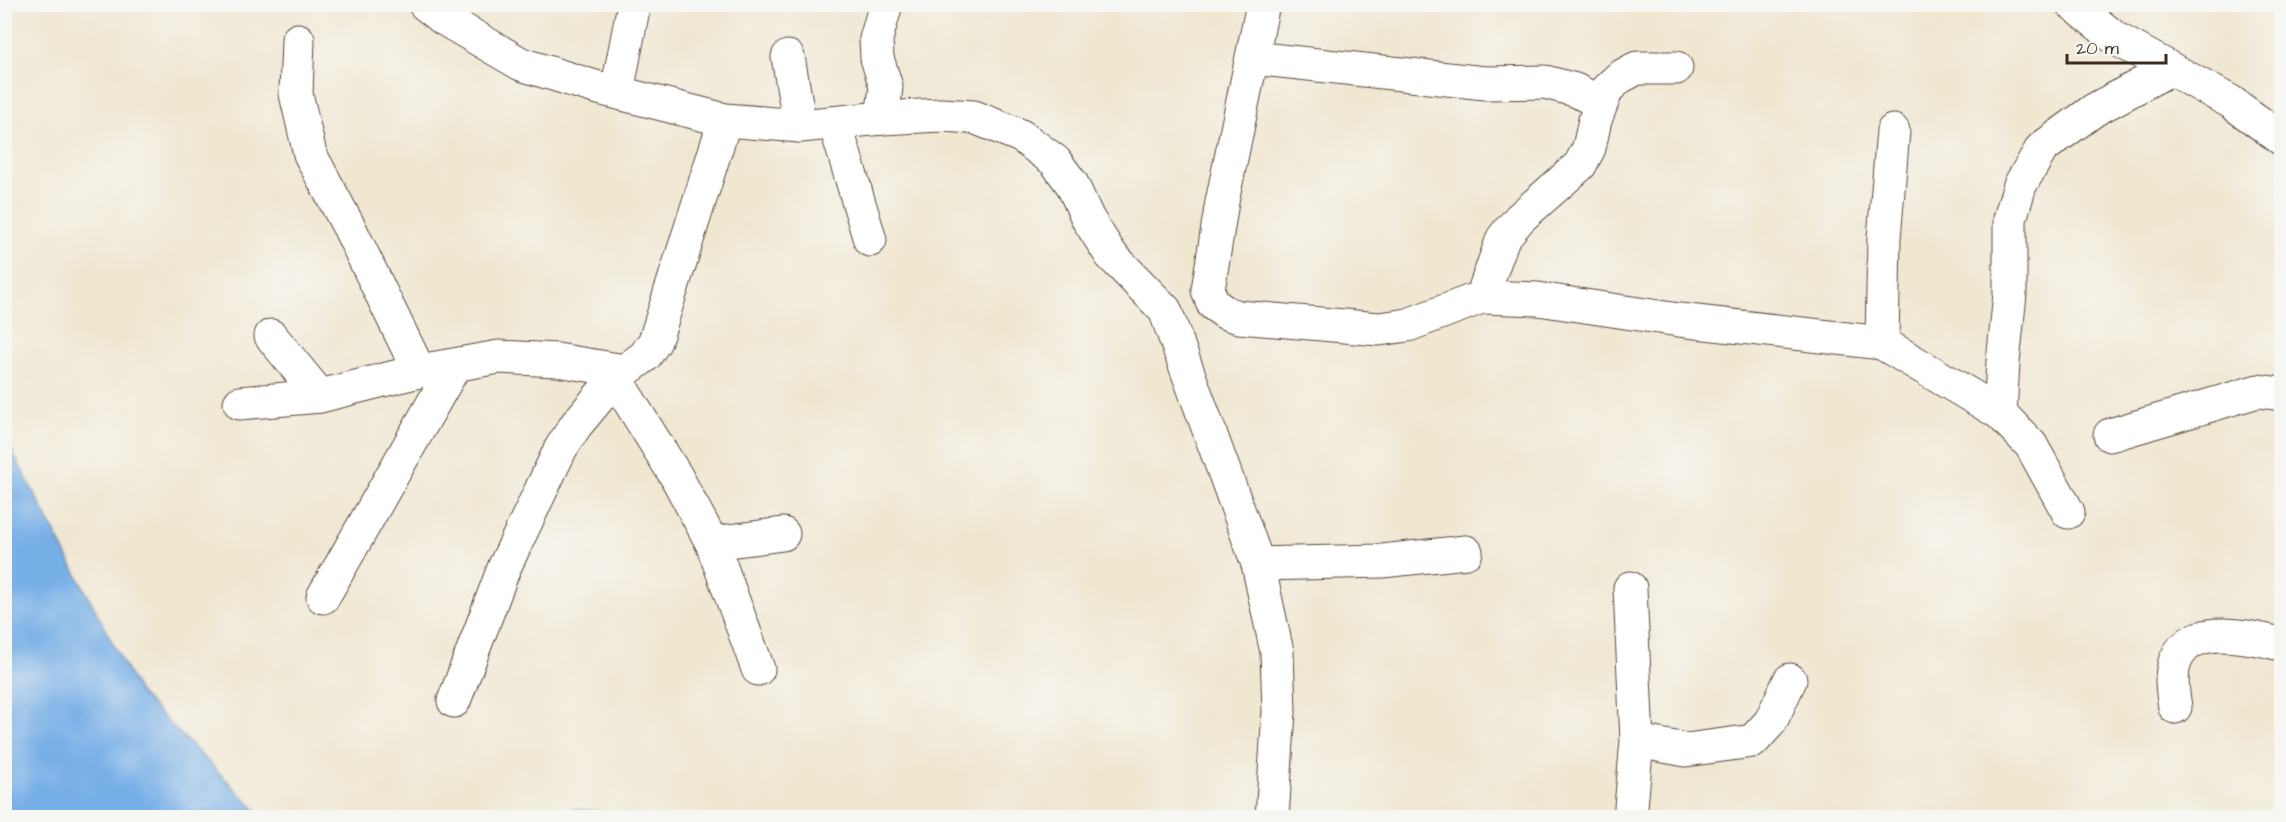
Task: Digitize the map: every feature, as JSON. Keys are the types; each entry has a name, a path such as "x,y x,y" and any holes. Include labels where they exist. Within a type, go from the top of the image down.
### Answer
{"street":[{"path":"425,4 444,19 521,64 725,120 800,126 882,118 941,115 974,117 1022,136 1055,161 1072,184 1088,219 1111,255 1165,310 1258,564 1277,652 1279,711 1272,818"},
{"path":"617,92 634,4"},
{"path":"882,118 886,87 878,58 876,39 886,4"},
{"path":"1263,4 1222,202 1208,290 1213,304 1226,313 1239,317 1379,329 1408,325 1482,297 1538,298 1679,320 1882,343 2000,412 2031,445 2068,512"},
{"path":"2073,4 2115,38 2231,102 2282,139"},
{"path":"298,40 296,94 310,154 350,229 419,371"},
{"path":"788,57 800,126"},
{"path":"1252,58 1485,83 1545,82 1575,90 1601,103"},
{"path":"1482,297 1503,238 1520,218 1580,165 1589,148 1595,120 1607,89 1620,77 1637,69 1676,68"},
{"path":"2000,412 2010,294 2010,219 2020,185 2042,148 2094,110 2170,69"},
{"path":"454,701 504,568 561,448 576,425 620,375 645,356 655,341 725,120"},
{"path":"835,123 870,240"},
{"path":"1882,343 1884,238 1893,131"},
{"path":"1165,310 1208,290"},
{"path":"271,336 320,396"},
{"path":"240,403 320,396 419,371 499,357 557,360 620,375 712,543 758,669"},
{"path":"323,597 454,365"},
{"path":"2110,435 2258,392 2282,394"},
{"path":"712,543 783,534"},
{"path":"1258,564 1382,561 1466,552"},
{"path":"1630,588 1637,741 1630,818"},
{"path":"2175,707 2172,683 2173,666 2180,652 2191,641 2228,634 2282,644"},
{"path":"1637,741 1686,750 1753,741 1771,721 1790,680"}],"water":[{"path":"4,436 139,693 263,817 5,817"},
{"path":"573,809 630,815 630,817 557,817"}]}
